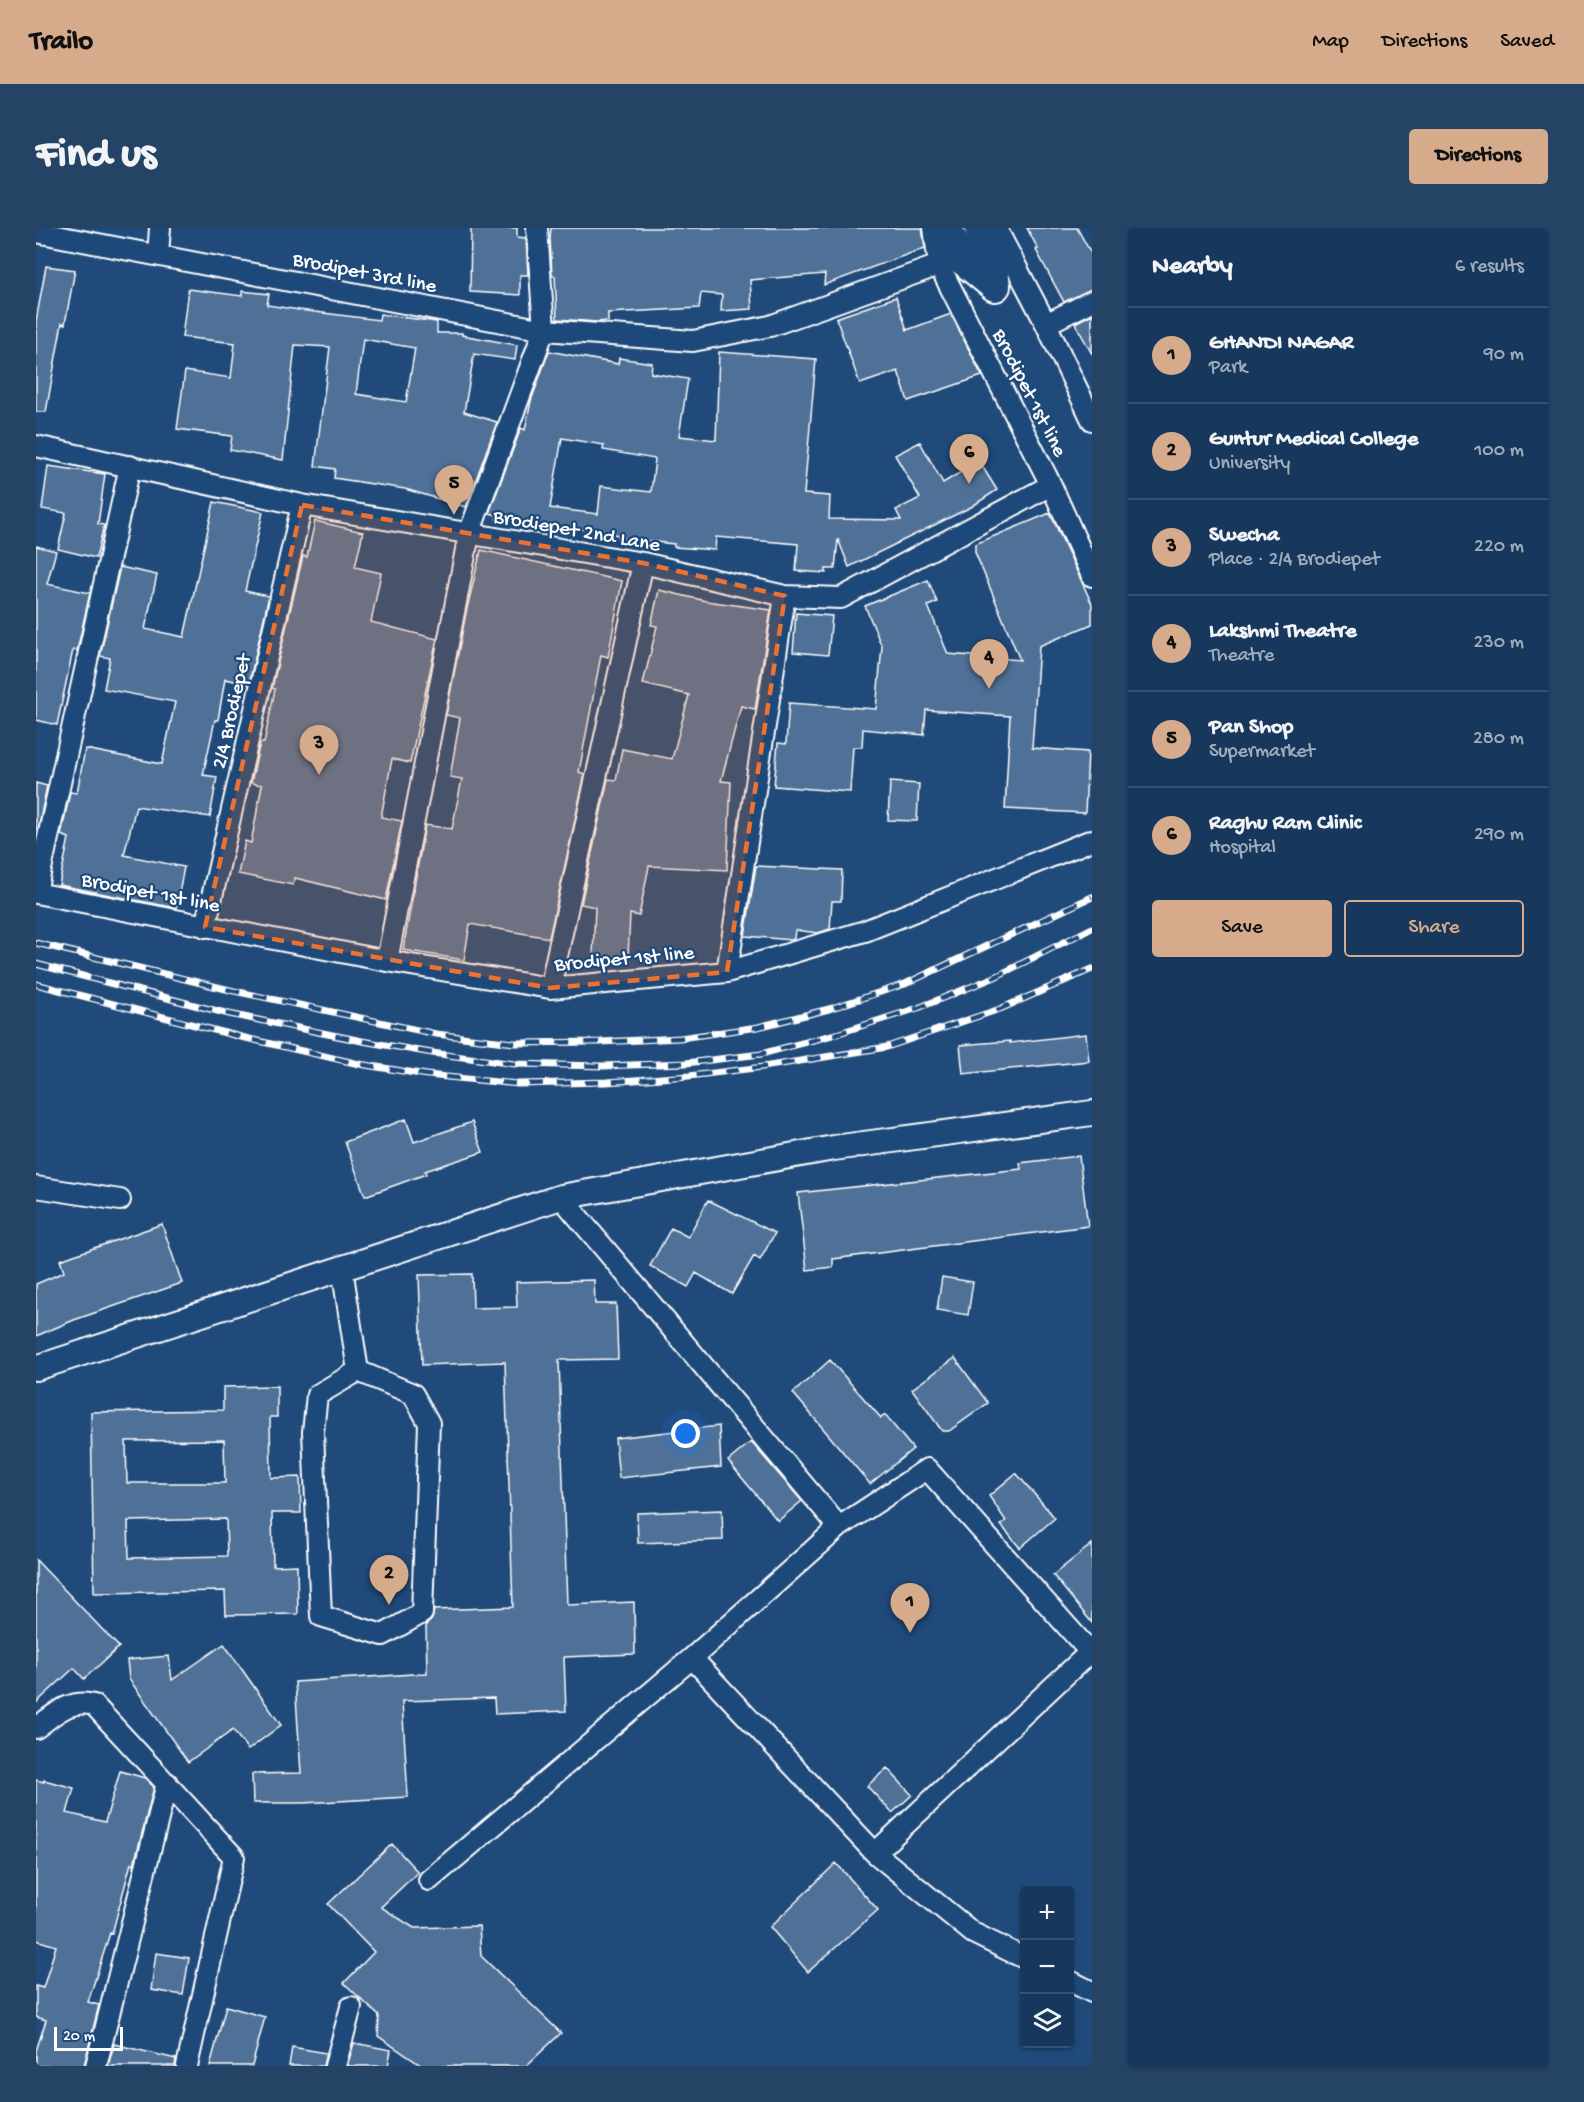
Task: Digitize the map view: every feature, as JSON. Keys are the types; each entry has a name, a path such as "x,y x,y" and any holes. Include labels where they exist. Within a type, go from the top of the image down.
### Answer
{"main road":[{"path":"946,228 962,259 995,286 990,249 980,228"}],"street":[{"path":"158,255 160,228"},
{"path":"387,961 469,534 544,330 537,228"},
{"name":"Brodipet 1st line","path":"934,228 939,265 1051,485 1092,576"},
{"path":"996,228 1092,420"},
{"name":"Brodipet 3rd line","path":"36,232 544,330 693,341 770,326 939,265"},
{"path":"1046,324 1092,301"},
{"name":"Brodiepet 2nd Lane","path":"36,446 302,505 643,564 785,596 842,598 1051,485"},
{"path":"36,892 130,466"},
{"name":"2/4 Brodiepet","path":"206,927 302,505"},
{"path":"550,988 643,564"},
{"path":"727,972 785,596"},
{"name":"Brodipet 1st line","path":"36,892 387,961 550,988 727,972 865,931 1092,840"},
{"path":"36,1368 561,1197 834,1148 1092,1113"},
{"path":"36,1187 120,1200"},
{"path":"561,1197 839,1527"},
{"path":"342,1268 358,1371"},
{"path":"358,1371 413,1394 429,1424 422,1613 383,1635 321,1616 313,1432 317,1395 358,1371"},
{"path":"429,1880 692,1658 839,1527 927,1469 1090,1652 875,1853"},
{"path":"692,1658 875,1853 973,1933 1020,1956"},
{"path":"36,1728 69,1705 82,1702 94,1705 234,1857 187,2066"},
{"path":"96,2066 167,1782"},
{"path":"1074,1983 1092,1992"},
{"path":"335,2066 351,2007"}],"highlighted area":[{"path":"302,505 643,563 785,596 727,972 550,988 205,927"}],"building":[{"path":"471,228 517,228 517,237 526,238 528,275 520,275 520,295 470,292"},
{"path":"551,228 922,228 925,248 824,285 825,274 750,280 752,309 721,311 722,295 701,293 699,308 608,313 608,321 597,322 557,319 555,276 552,276"},
{"path":"1027,228 1077,228 1092,255 1092,289 1064,302"},
{"path":"46,266 75,270 65,324 62,323 46,412 36,412 36,321"},
{"path":"188,289 242,296 242,291 269,294 267,305 299,310 379,320 380,314 437,322 437,333 462,333 462,335 517,345 515,360 474,354 464,412 497,422 466,507 405,489 334,478 335,469 315,466 330,347 295,345 283,460 230,450 232,436 177,429 185,371 231,378 235,343 182,337","holes":["363,339 415,348 406,402 356,394"]},
{"path":"896,297 907,330 951,314 982,376 908,401 898,371 860,384 836,318"},
{"path":"1092,314 1092,354 1075,323"},
{"path":"549,351 618,364 619,358 652,363 651,373 688,379 679,436 716,440 719,352 816,359 804,494 830,496 829,519 901,520 896,510 920,498 895,455 920,442 943,483 979,461 997,490 971,507 849,567 838,539 835,569 826,569 826,573 796,571 798,544 716,537 715,550 674,547 674,544 618,538 619,535 596,531 547,525 546,529 496,520 497,515 489,513 521,428 525,430 531,401","holes":["562,438 604,445 603,450 655,459 651,492 601,486 598,514 550,508"]},
{"path":"48,466 105,474 98,524 104,525 96,558 58,549 66,513 42,509"},
{"path":"214,502 263,512 245,591 269,596 249,684 225,679 218,720 215,720 203,775 217,777 210,817 136,806 124,855 184,867 176,908 59,885 69,838 61,835 70,792 77,793 85,749 162,764 175,702 104,689 110,658 100,656 120,567 157,575 145,629 184,637"},
{"path":"1050,513 1092,604 1092,624 1039,646 1032,748 1088,752 1085,813 1005,809 1010,716 926,710 924,735 863,729 862,747 853,747 850,792 774,786 778,743 786,744 789,703 876,709 882,647 865,606 928,580 937,602 928,606 948,654 1020,660 975,552 975,544"},
{"path":"315,521 363,532 355,567 381,573 371,622 437,639 410,763 392,759 381,817 402,821 386,900 295,878 293,885 238,874 245,841 251,843 262,785 251,783 260,743 264,743 275,689 272,688 303,556 307,557"},
{"path":"36,546 56,551 47,584 90,593 77,651 73,650 57,725 36,720"},
{"path":"481,550 622,581 608,657 601,655 579,772 585,774 549,938 470,924 464,960 403,950 425,825 452,829 462,779 450,777 460,718 446,715"},
{"path":"659,590 706,601 771,610 755,709 741,706 721,781 731,782 727,870 649,866 639,916 630,914 628,958 593,956 595,907 581,904 608,779 616,780 622,749 672,759 689,695 643,684 657,626 651,625"},
{"path":"796,613 832,616 828,655 793,652"},
{"path":"890,782 919,784 917,821 888,820"},
{"path":"36,783 47,786 38,829 36,829"},
{"path":"756,866 842,870 841,901 832,901 830,929 818,933 795,930 794,939 791,940 745,936"},
{"path":"1086,1034 1089,1061 963,1074 960,1045 1010,1041 1010,1043"},
{"path":"406,1119 414,1142 472,1122 483,1152 425,1171 426,1174 365,1196 345,1142"},
{"path":"1079,1156 1088,1226 833,1259 833,1267 807,1270 798,1193 1021,1169 1020,1163"},
{"path":"708,1200 775,1233 760,1260 754,1256 732,1294 696,1273 688,1287 650,1266 671,1228 688,1237"},
{"path":"162,1224 182,1283 74,1320 36,1336 36,1284 64,1272 60,1260"},
{"path":"472,1274 473,1308 517,1307 516,1282 594,1280 595,1304 616,1304 618,1359 559,1360 567,1605 634,1602 635,1654 564,1657 566,1711 495,1714 494,1698 402,1701 408,1797 303,1803 253,1803 252,1774 301,1773 295,1682 427,1673 426,1625 432,1619 434,1610 513,1607 505,1362 422,1365 419,1275"},
{"path":"942,1277 973,1282 968,1315 937,1310"},
{"path":"955,1358 988,1403 949,1431 942,1431 912,1389"},
{"path":"830,1360 881,1418 885,1415 913,1449 870,1484 793,1393"},
{"path":"277,1386 277,1417 270,1417 271,1478 300,1477 301,1513 272,1513 273,1566 297,1565 298,1614 226,1615 225,1591 94,1593 91,1412 223,1410 223,1387","holes":["224,1440 225,1483 127,1483 126,1441","226,1519 227,1556 129,1558 128,1521"]},
{"path":"719,1426 721,1467 619,1478 615,1438"},
{"path":"751,1442 802,1501 778,1521 728,1461"},
{"path":"1016,1473 1055,1518 1020,1548 1001,1525 1006,1521 989,1496"},
{"path":"722,1510 723,1540 638,1543 637,1513"},
{"path":"1092,1544 1092,1623 1053,1575"},
{"path":"36,1560 119,1647 84,1679 74,1668 36,1703"},
{"path":"224,1644 281,1725 248,1750 233,1730 188,1762 129,1679 127,1660 169,1656 172,1680"},
{"path":"887,1768 912,1795 892,1813 867,1786"},
{"path":"120,1771 145,1778 154,1787 134,1864 131,1863 112,1934 110,1933 88,2002 99,2005 84,2066 36,2066 36,2051 46,2020 36,2017 36,1986 43,1988 56,1946 36,1940 36,1780 74,1788 67,1813 105,1822"},
{"path":"392,1844 418,1872 381,1907 414,1928 479,1926 481,1956 561,2033 526,2066 422,2066 378,2036 379,2016 344,1983 374,1952 328,1904"},
{"path":"836,1863 878,1910 808,1972 770,1927"},
{"path":"156,1953 189,1958 183,1995 151,1990"},
{"path":"226,2006 265,2017 252,2066 210,2066"},
{"path":"354,2043 391,2050 388,2066 347,2066"},
{"path":"114,2044 176,2059 175,2066 108,2066"},
{"path":"292,2047 326,2053 323,2066 289,2066"}],"railway":[{"path":"36,943 234,991 436,1034 514,1043 601,1042 680,1038 758,1027 829,1009 905,984 1092,897"},
{"path":"36,964 229,1014 362,1041 515,1064 603,1066 686,1063 761,1054 836,1034 918,1008 995,977 1092,928"},
{"path":"36,984 241,1037 359,1064 427,1075 518,1084 607,1082 689,1076 763,1067 887,1047 1000,1009 1092,969"}],"place":[{"name":"Raghu Ram Clinic","path":"969,484"},
{"name":"Pan Shop","path":"454,515"},
{"name":"Lakshmi Theatre","path":"989,689"},
{"name":"Swecha","path":"319,775"},
{"name":"Guntur Medical College","path":"389,1605"},
{"name":"GHANDI NAGAR","path":"910,1633"}]}
